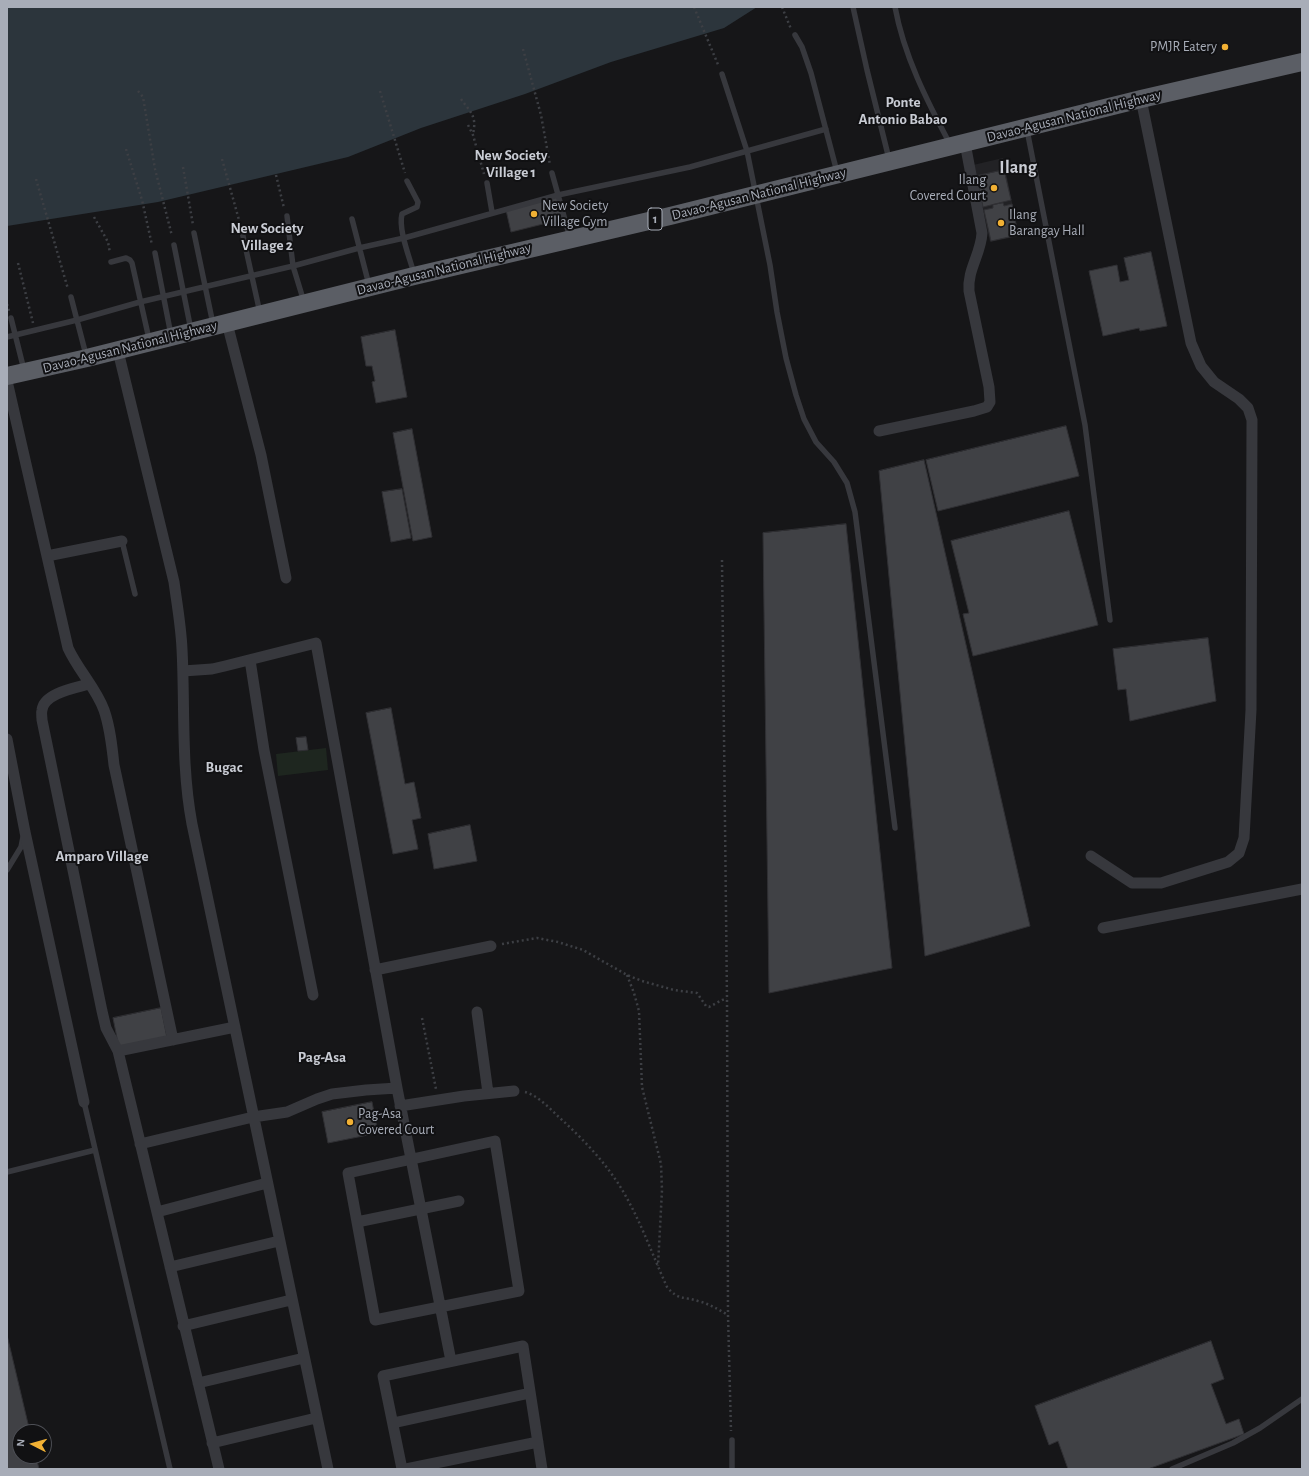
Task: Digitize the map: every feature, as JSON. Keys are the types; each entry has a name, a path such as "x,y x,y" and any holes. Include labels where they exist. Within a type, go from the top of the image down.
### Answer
{"highway":[{"name":"Davao-Agusan National Highway","path":"7,376 118,351 414,276 890,162 1141,99 1302,62"}],"street":[{"path":"1091,856 1132,883 1161,883 1228,862 1239,853 1245,831 1251,710 1252,420 1248,408 1214,382 1201,366 1191,343 1141,99"},
{"path":"879,431 974,411 988,407 989,405 989,387 969,291 969,278 981,242 982,233 958,145"},
{"path":"220,325 261,456 286,578"},
{"path":"118,351 174,582 179,614 183,671 186,795 291,1300 328,1469"},
{"path":"7,381 68,648 74,661 104,709 114,764 173,1040"},
{"path":"47,556 122,541"},
{"path":"183,671 212,669 316,643 410,1160 451,1362"},
{"path":"250,660 267,765 313,995"},
{"path":"88,684 50,697 44,702 42,715 96,986 106,1028 118,1051 218,1469"},
{"path":"7,739 24,832 84,1102"},
{"path":"1103,928 1302,889"},
{"path":"375,970 491,946"},
{"path":"477,1012 488,1093"},
{"path":"118,1051 235,1027"},
{"path":"140,1144 253,1116 287,1112 332,1094 397,1088"},
{"path":"400,1106 488,1093 514,1091"},
{"path":"495,1141 519,1291 375,1320 357,1222 348,1173 495,1141"},
{"path":"156,1212 267,1184"},
{"path":"357,1222 459,1201"},
{"path":"170,1266 279,1241"},
{"path":"184,1326 291,1300"},
{"path":"402,1469 383,1376 522,1346 542,1469"},
{"path":"198,1383 304,1358"},
{"path":"393,1423 530,1394"},
{"path":"212,1444 316,1418"},
{"path":"406,1469 538,1442"}],"lane":[{"path":"853,7 890,162"},
{"path":"895,7 898,23 911,63 929,104 958,145"},
{"path":"795,35 802,47 811,73 837,174"},
{"path":"722,74 747,151 770,266 786,358 796,395 804,420 816,442 834,462 847,483 855,512 895,828"},
{"path":"1027,127 1085,425 1110,620"},
{"path":"7,337 77,320 140,302 404,238 492,212 558,195 690,167 826,129"},
{"path":"552,173 570,239"},
{"path":"407,181 418,204 417,207 402,214 401,223 414,276"},
{"path":"487,183 492,212"},
{"path":"287,216 293,266 304,304"},
{"path":"352,220 370,288"},
{"path":"241,228 261,315"},
{"path":"194,233 205,287 220,325"},
{"path":"174,245 192,332"},
{"path":"154,253 172,337"},
{"path":"111,262 126,258 130,260 150,343"},
{"path":"70,297 87,358"},
{"path":"11,318 25,372"},
{"path":"122,541 135,594"},
{"path":"7,870 21,847 24,832"},
{"path":"84,1102 170,1469"},
{"path":"7,1172 95,1150"},
{"path":"1172,1469 1233,1443 1260,1428 1302,1398"},
{"path":"732,1440 732,1469"}],"path":[{"path":"694,7 722,74"},
{"path":"782,7 795,35"},
{"path":"523,49 540,115 552,173"},
{"path":"138,91 143,97 155,169 174,245"},
{"path":"380,91 407,181"},
{"path":"461,99 474,117 475,125 473,135"},
{"path":"468,125 473,135 487,183"},
{"path":"126,148 142,200 154,253"},
{"path":"222,159 241,228"},
{"path":"183,167 194,233"},
{"path":"276,175 287,216"},
{"path":"36,179 70,297"},
{"path":"94,217 108,242 111,262"},
{"path":"18,263 34,326"},
{"path":"722,560 727,999 728,1315 732,1440"},
{"path":"491,946 537,938 558,942 583,950 627,975 642,981 674,990 695,991 706,1006 709,1007 727,999"},
{"path":"627,975 639,1011 642,1087 661,1164 662,1190 658,1266"},
{"path":"422,1018 438,1100"},
{"path":"514,1091 522,1091 536,1097 579,1135 603,1164 621,1187 667,1287 673,1294 679,1298 696,1300 708,1304 728,1315"}],"shaded area":[{"path":"7,7 757,7 724,28 611,62 525,94 421,128 348,157 158,202 7,226"},
{"path":"1003,158 1019,236 990,242 973,165"},
{"path":"326,748 328,770 278,776 276,754"}],"building":[{"name":"Ilang Covered Court","path":"1004,170 1011,200 983,207 977,176"},
{"name":"New Society Village Gym","path":"557,196 563,219 511,232 506,210"},
{"name":"Ilang Barangay Hall","path":"1003,203 1004,206 1012,204 1018,235 991,241 984,210 993,208 993,205"},
{"path":"1151,252 1167,326 1140,331 1139,328 1103,336 1089,271 1117,265 1120,282 1129,280 1124,258"},
{"path":"395,330 407,397 376,403 372,382 375,381 372,366 366,366 361,337"},
{"path":"1066,426 1079,476 938,511 926,460"},
{"path":"412,429 432,537 413,541 393,433"},
{"path":"924,460 1030,926 925,956 879,471"},
{"path":"402,489 411,538 391,542 382,492"},
{"path":"1069,511 1098,625 973,656 963,614 969,613 951,541"},
{"path":"846,524 892,968 769,993 763,533"},
{"path":"1208,638 1216,701 1130,721 1126,689 1118,690 1113,649"},
{"path":"391,708 405,784 414,782 421,818 412,820 418,849 393,854 366,713"},
{"path":"306,737 308,750 298,751 296,738"},
{"path":"470,825 477,861 434,869 428,834"},
{"path":"161,1008 167,1038 119,1048 113,1018"},
{"name":"Pag-Asa Covered Court","path":"372,1102 378,1133 328,1143 322,1112"},
{"path":"7,1335 28,1424 12,1424 12,1464 38,1464 39,1469 7,1469"},
{"path":"1211,1341 1224,1379 1211,1384 1226,1424 1239,1419 1244,1434 1148,1469 1068,1469 1058,1441 1049,1445 1035,1406"}],"place":[{"name":"PMJR Eatery","path":"1225,47"},
{"name":"Ilang Covered Court","path":"994,188"},
{"name":"New Society Village Gym","path":"534,214"},
{"name":"Ilang Barangay Hall","path":"1001,223"},
{"name":"Pag-Asa Covered Court","path":"350,1122"}],"district":[{"name":"Ponte Antonio Babao","path":"903,110"},
{"name":"New Society Village 1","path":"511,164"},
{"name":"Ilang","path":"1018,168"},
{"name":"New Society Village 2","path":"267,236"},
{"name":"Bugac","path":"224,767"},
{"name":"Amparo Village","path":"102,856"},
{"name":"Pag-Asa","path":"322,1057"}]}
